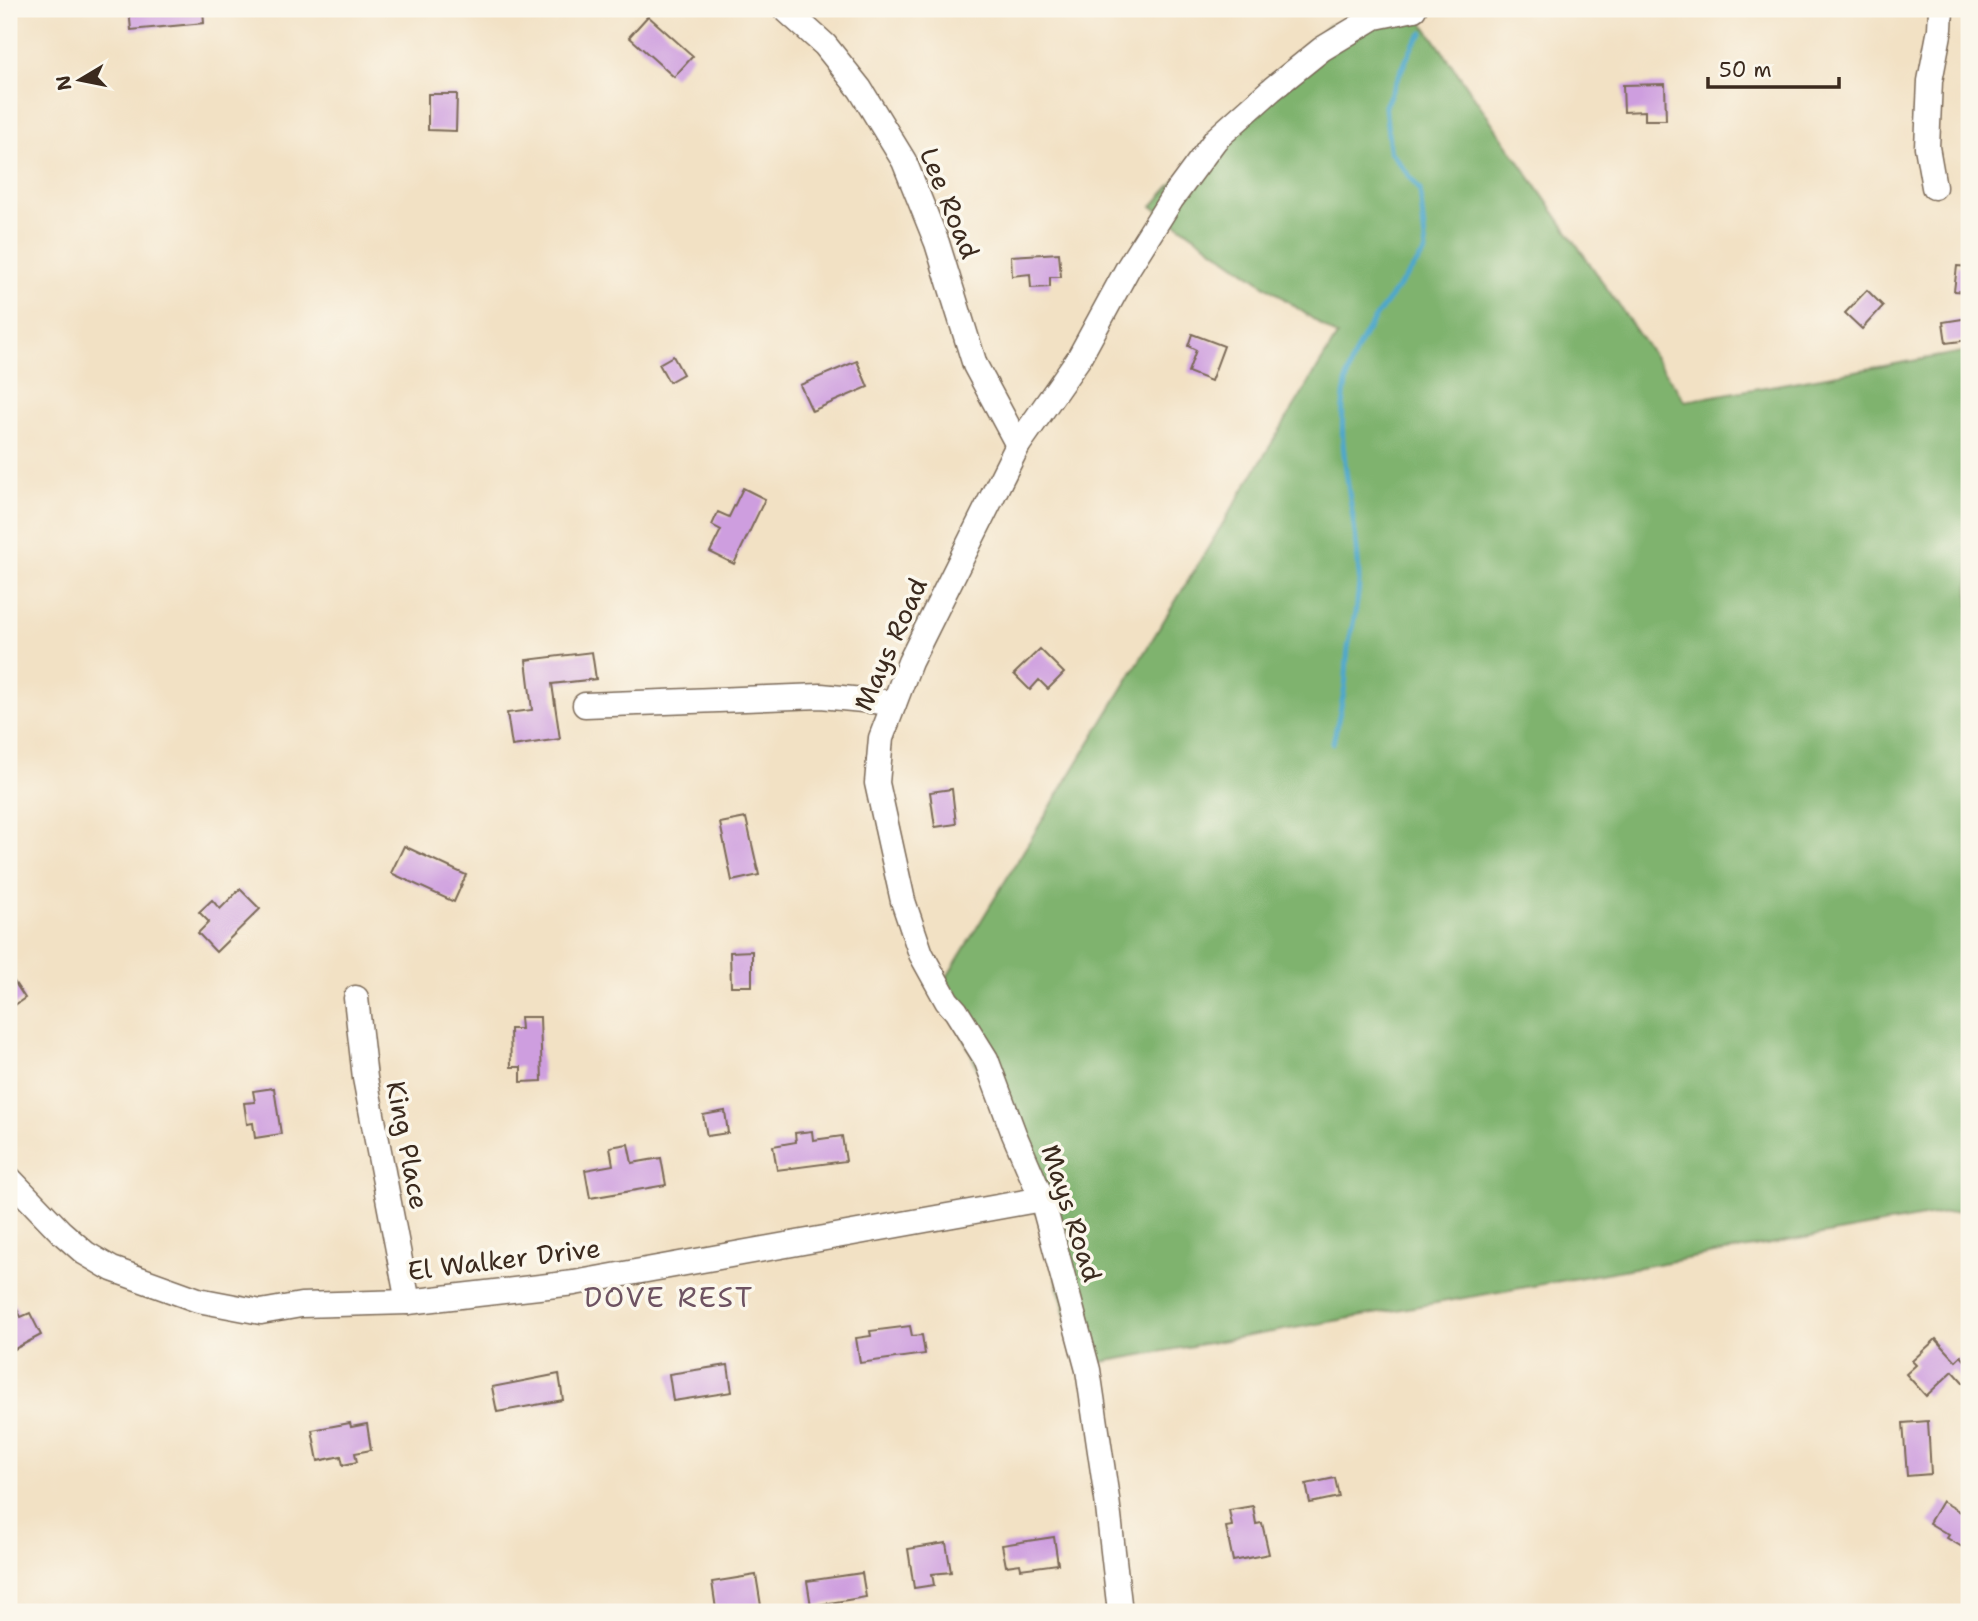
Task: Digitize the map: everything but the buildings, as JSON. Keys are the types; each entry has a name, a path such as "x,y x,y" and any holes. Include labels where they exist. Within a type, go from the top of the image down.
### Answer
{"street":[{"name":"Lee Road","path":"785,9 825,45 860,89 904,161 937,243 975,365 1018,445"},
{"name":"Mays Road","path":"1120,1612 1088,1370 1042,1199 986,1059 957,1011 947,1001 921,954 903,901 877,783 881,738 910,662 1018,445 1079,358 1128,268 1171,200 1216,139 1270,90 1322,49 1375,17 1414,9"},
{"path":"1934,187 1927,147 1930,81 1941,9"},
{"path":"585,705 645,705 736,698 821,696 894,703"},
{"name":"King Place","path":"356,998 365,1078 408,1302"},
{"name":"El Walker Drive","path":"9,1178 61,1232 85,1253 112,1269 198,1300 261,1312 301,1305 408,1302 575,1283 1042,1199"}],"green space":[{"path":"1421,20 1685,401 1969,351 1969,1209 1079,1366 1042,1223 942,985 1337,336 1152,206 1239,110 1329,25"}],"waterway":[{"path":"1333,743 1345,686 1359,580 1343,447 1344,394 1350,367 1364,336 1426,251 1420,190 1390,151 1385,106 1414,43 1423,33"}],"district":[{"name":"DOVE REST","path":"669,1297"}]}
